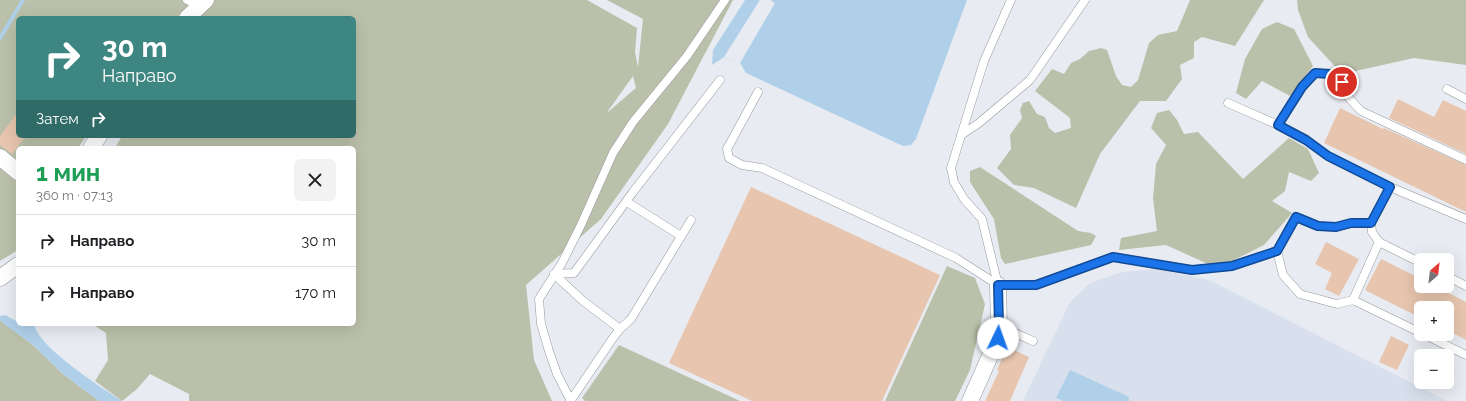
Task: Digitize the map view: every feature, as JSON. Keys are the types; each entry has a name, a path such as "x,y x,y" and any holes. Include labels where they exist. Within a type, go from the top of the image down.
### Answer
{"street":[{"path":"188,16 197,2"},
{"path":"0,157 16,170"},
{"path":"0,278 16,266"},
{"path":"970,401 998,338 998,285"}],"lane":[{"path":"691,220 631,319 620,329 571,401 557,374 541,324 539,299 581,225 612,154 633,122 687,56 725,0"},
{"path":"998,285 982,219 964,199 954,182 951,168 984,60 1011,0"},
{"path":"961,135 979,123 1030,80 1085,0"},
{"path":"1278,125 1302,87 1315,73 1330,74 1342,82 1348,97 1361,111 1466,160"},
{"path":"554,274 574,273 720,80"},
{"path":"1447,89 1466,99"},
{"path":"758,92 727,149 729,158 742,165 762,168 956,258 998,285 1036,285 1113,257 1192,270 1232,266 1277,251 1296,217 1318,226 1336,227 1351,223 1371,223"},
{"path":"1228,103 1278,125 1306,140 1328,156 1390,187 1466,219"},
{"path":"1390,187 1371,223 1372,232 1379,242 1414,260"},
{"path":"627,202 681,236"},
{"path":"1353,300 1379,242"},
{"path":"1277,251 1283,275 1300,294 1337,304 1353,300 1414,330"},
{"path":"554,274 583,301 620,329"},
{"path":"1454,280 1466,286"},
{"path":"999,326 1033,341"},
{"path":"1437,341 1466,355"}],"shaded area":[{"path":"1156,269 1209,280 1414,384 1414,389 1423,389 1447,401 1023,401 1070,302 1090,283 1122,272"}],"green space":[{"path":"0,0 200,0 183,16 16,16 16,138 85,138 79,146 16,146 16,251 0,261"},
{"path":"211,0 587,0 637,28 635,52 638,67 643,19 607,0 733,0 668,124 601,219 526,285 534,360 552,401 189,401 189,394 150,374 137,389 122,401 95,381 108,360 106,333 95,326 356,326 356,146 116,146 121,138 356,138 356,16 197,16","holes":["633,76 636,88 608,111"]},
{"path":"1190,0 1264,0 1235,46 1202,37 1194,42 1194,58 1180,65 1182,79 1166,101 1140,101 1100,154 1076,208 1034,188 1014,185 997,168 1011,149 1010,135 1022,118 1020,110 1023,103 1029,101 1037,114 1045,117 1049,128 1055,133 1071,128 1070,118 1035,91 1052,69 1064,74 1071,63 1080,59 1089,51 1101,48 1107,50 1116,76 1122,85 1131,87 1138,80 1149,43 1158,35 1177,31"},
{"path":"1297,0 1466,0 1466,65 1414,58 1342,74 1308,37 1298,10"},
{"path":"1277,22 1294,29 1313,66 1290,96 1262,81 1246,99 1236,93 1245,59 1262,29"},
{"path":"1169,110 1177,120 1184,134 1198,132 1243,179 1289,138 1308,149 1319,173 1311,181 1289,172 1285,191 1272,201 1292,213 1264,245 1232,261 1208,264 1166,245 1119,250 1121,238 1157,231 1153,198 1156,164 1166,145 1151,128 1157,113"},
{"path":"980,167 1078,231 1091,233 1096,236 1091,245 1005,264 1001,258 994,219 970,182 970,171"},
{"path":"947,266 975,278 985,304 970,370 955,401 885,401"},
{"path":"0,320 33,345 63,374 99,401 0,401"},
{"path":"619,345 740,401 585,401 582,398"}],"water":[{"path":"745,0 967,0 916,139 911,145 903,146 746,73 740,63 724,57 712,65 713,50"},
{"path":"5,315 16,321 16,326 35,326 38,334 59,355 86,377 122,401 99,401 63,374 33,345 4,324 0,320 0,316"},
{"path":"1070,370 1129,397 1129,401 1063,401 1056,398"}],"pier":[{"path":"760,0 770,0 775,3 740,63 724,57"}],"building":[{"path":"1398,99 1434,117 1443,100 1466,111 1466,154 1389,118"},
{"path":"1340,108 1383,129 1384,128 1466,165 1466,212 1324,143"},
{"path":"16,115 16,138 24,138 18,146 16,146 16,149 12,154 0,145 0,136"},
{"path":"751,187 940,275 882,401 752,401 669,363"},
{"path":"1326,242 1359,259 1339,296 1325,289 1332,273 1315,264"},
{"path":"1381,259 1414,276 1414,293 1449,293 1466,302 1466,340 1454,334 1454,301 1414,301 1414,314 1365,290"},
{"path":"1391,336 1409,345 1397,370 1379,362"},
{"path":"1007,347 1029,357 1010,401 985,401 999,371 997,370"}],"waterway":[{"path":"0,38 23,0"}],"route":[{"path":"998,338 998,285 1036,285 1113,257 1192,270 1232,266 1277,251 1281,241 1296,217 1318,226 1336,227 1351,223 1371,223 1390,187 1328,156 1306,140 1278,125 1302,87 1315,73 1330,74 1342,82"}]}
